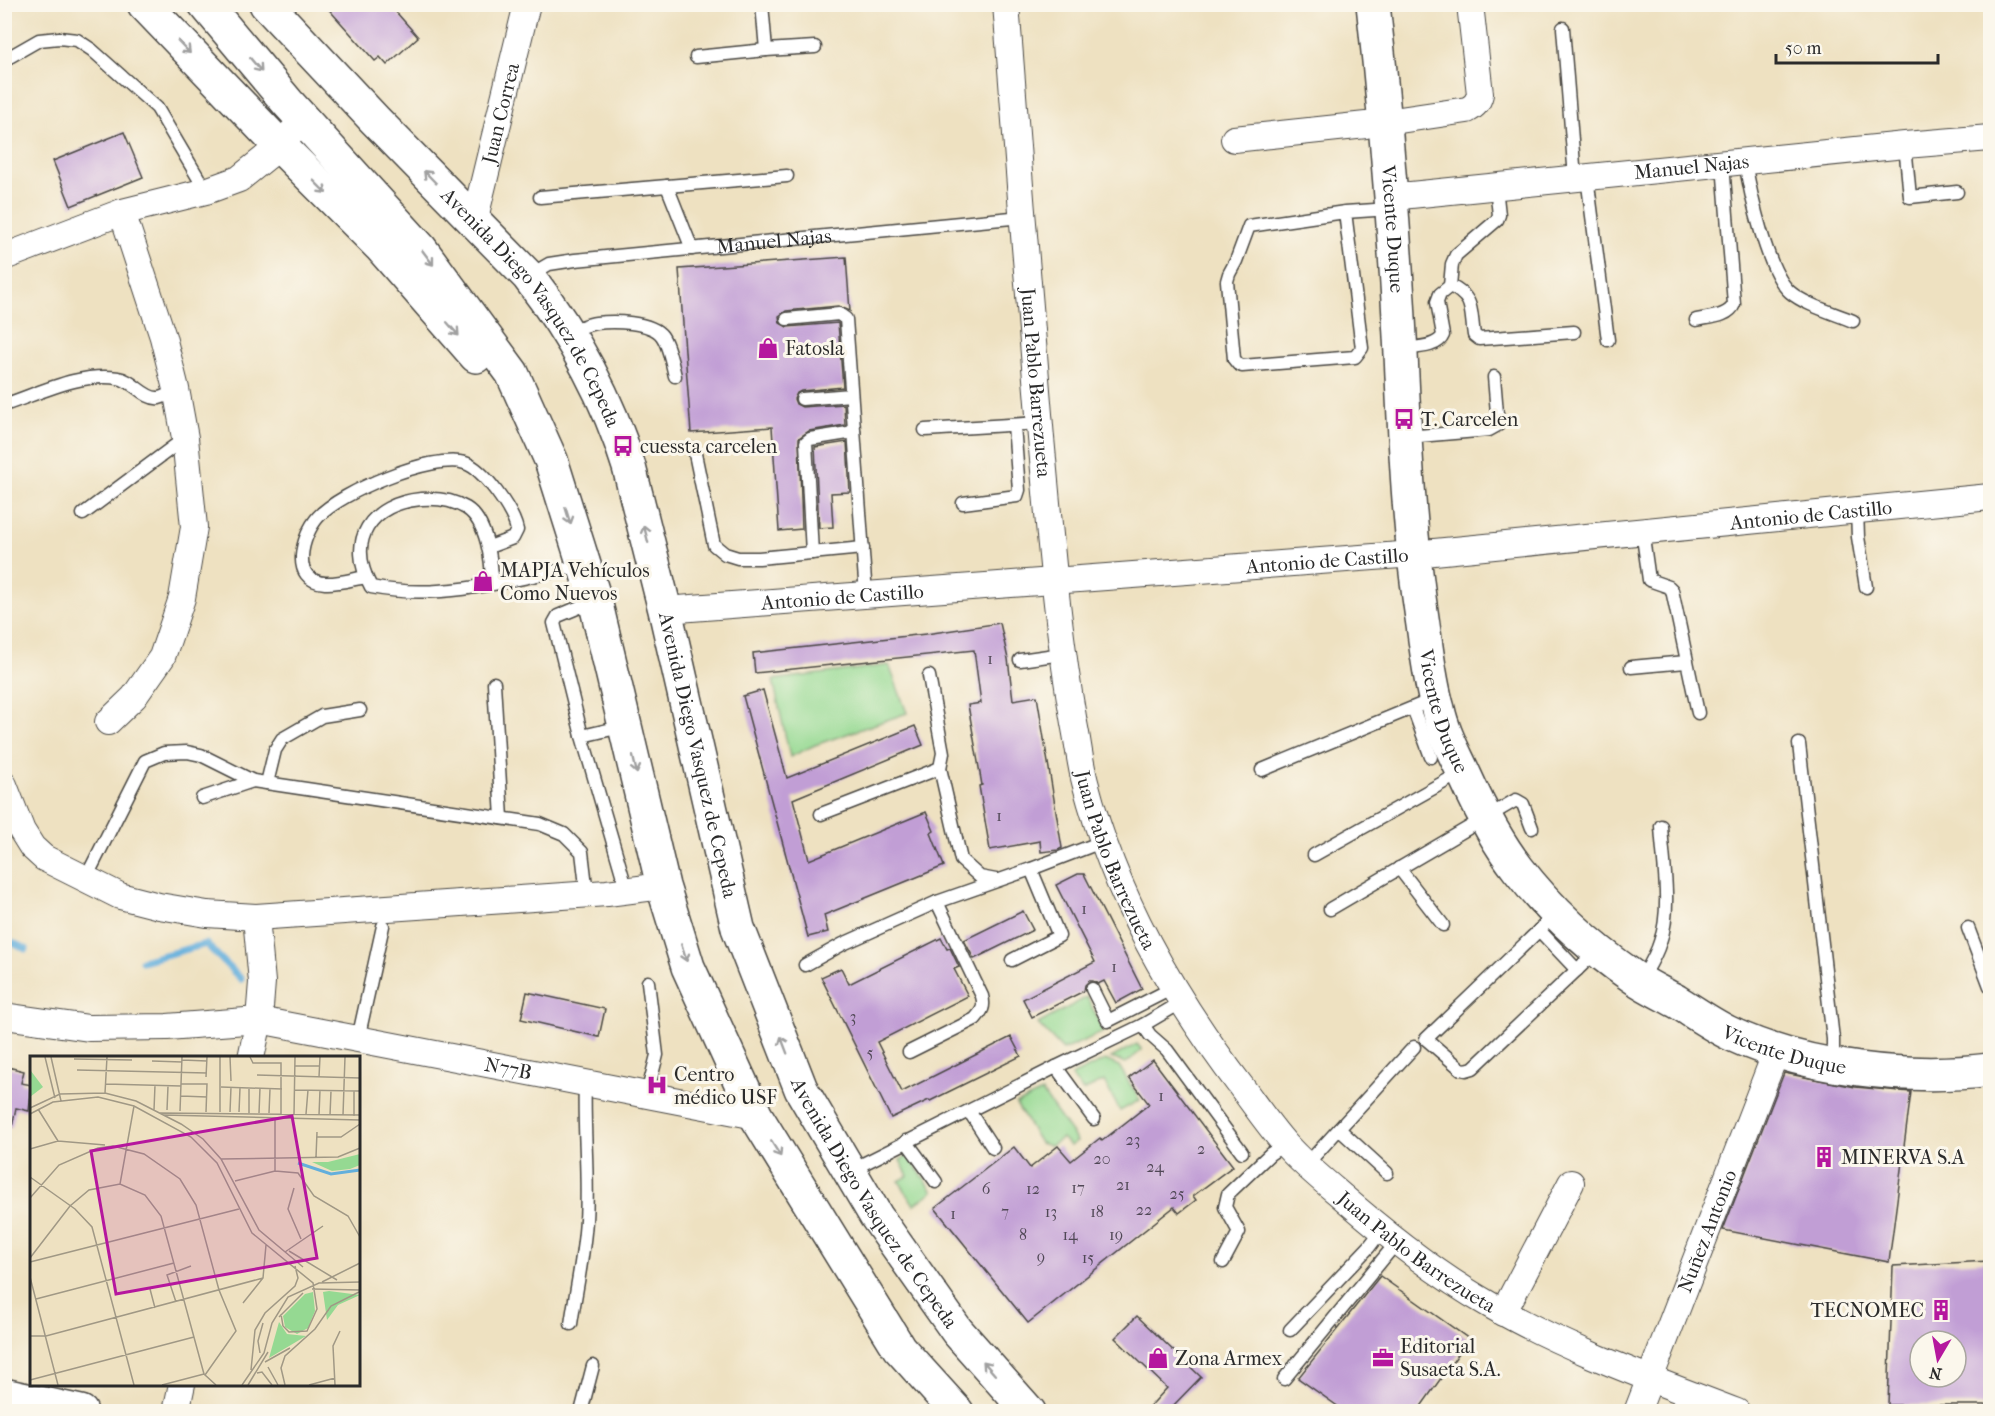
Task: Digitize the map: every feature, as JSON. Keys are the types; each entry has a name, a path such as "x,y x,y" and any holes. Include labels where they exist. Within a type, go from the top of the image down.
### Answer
{"main road":[{"path":"144,4 380,246 476,356 512,409 551,460"},
{"path":"205,4 302,120 420,248 453,290 512,374 551,460 595,600 663,886 688,967 756,1116 899,1348 957,1412"},
{"name":"Avenida Diego Vasquez de Cepeda","path":"266,4 528,276 547,301 585,361 623,446 665,610 738,928 801,1089 876,1216 957,1331 1029,1412"},
{"name":"Vicente Duque","path":"1373,4 1386,122 1414,554 1430,675 1424,704 1438,712 1450,744 1486,817 1549,921 1588,960 1641,981 1729,1033 1776,1052 1833,1065 1915,1073 1990,1071"},
{"path":"4,1395 81,1412"}],"street":[{"name":"Juan Correa","path":"474,222 527,4"},
{"name":"Juan Pablo Barrezueta","path":"1006,4 1022,218 1062,654 1085,781 1104,841 1127,901 1147,944 1177,995 1226,1066 1285,1144 1306,1165 1390,1236 1447,1278 1535,1329 1648,1378 1737,1412"},
{"path":"1234,139 1386,122 1467,110 1473,107 1479,101 1480,94 1470,4"},
{"path":"4,257 122,212 206,191 239,179 280,146 302,120"},
{"name":"Manuel Najas","path":"1392,203 1497,187 1990,138"},
{"path":"108,722 134,697 162,657 183,598 194,527 185,438 176,389 163,337 122,212"},
{"name":"Antonio de Castillo","path":"665,610 1414,554 1990,497"},
{"path":"4,785 22,831 32,847 44,858 120,896 159,906 207,914 256,917 627,891 663,886"},
{"path":"251,1056 259,1020 262,982 256,917"},
{"name":"N77B","path":"4,1016 89,1028 167,1027 259,1020 756,1116"},
{"name":"Nuñez Antonio","path":"1637,1412 1648,1378 1776,1052"},
{"path":"1503,1312 1571,1183"},
{"path":"176,1412 182,1386"}],"lane":[{"path":"762,4 766,50"},
{"path":"1563,28 1581,178 1608,340"},
{"path":"4,60 39,40 59,38 77,40 85,45 157,108 206,191"},
{"path":"696,57 815,47"},
{"path":"1905,145 1910,197 1957,192"},
{"path":"1696,320 1727,313 1732,310 1734,304 1734,163"},
{"path":"1734,163 1749,188 1772,266 1780,282 1799,299 1853,321"},
{"path":"540,197 787,176"},
{"path":"667,186 692,249"},
{"path":"1401,350 1441,340 1443,335 1437,302 1440,294 1450,286 1452,264 1456,255 1497,220 1499,215 1497,187"},
{"path":"1346,212 1362,348 1360,353 1355,357 1242,366 1238,364 1234,359 1227,280 1246,230 1253,224 1346,212 1392,203"},
{"name":"Manuel Najas","path":"528,276 549,264 575,260 1022,218"},
{"path":"1450,286 1462,292 1469,300 1474,335 1479,339 1574,332"},
{"path":"786,320 839,314 846,319 866,594"},
{"path":"567,332 594,323 618,322 656,330 663,338 675,376"},
{"path":"4,405 76,381 104,376 122,379 135,385 146,395 159,398 176,389"},
{"path":"1405,437 1494,428 1498,424 1494,376"},
{"path":"802,399 851,395"},
{"path":"925,430 1040,423"},
{"path":"963,503 1017,496 1019,490 1014,425"},
{"path":"812,553 806,442 810,439 854,432"},
{"path":"83,514 185,438"},
{"path":"694,450 714,545 725,554 738,558 759,558 863,548"},
{"path":"366,578 324,583 311,578 301,561 301,550 307,532 319,516 344,498 376,482 434,462 466,463 480,471 514,518 517,530 513,538 489,547"},
{"path":"492,584 489,547 478,520 467,508 451,501 431,498 411,500 393,506 376,515 365,532 361,544 361,557 366,578 371,587 392,591 412,592 492,584 583,565"},
{"path":"1857,510 1858,537 1866,586"},
{"path":"1642,530 1649,580 1672,590 1698,713"},
{"path":"595,600 558,616 554,623 582,736 627,891"},
{"path":"1020,660 1062,654"},
{"path":"1631,667 1686,662"},
{"path":"929,676 943,753 940,768 962,860 980,877 998,880"},
{"path":"494,682 502,818"},
{"path":"1262,770 1424,704 1431,757"},
{"path":"267,783 275,750 282,739 322,716 360,710"},
{"path":"582,736 626,726"},
{"path":"1799,744 1833,1039 1833,1065"},
{"path":"86,878 145,761 164,753 187,752 201,756 253,781 540,824 564,834 582,852 587,894"},
{"path":"821,814 940,768"},
{"path":"1314,855 1463,772"},
{"path":"202,798 253,781"},
{"path":"1330,909 1516,800 1523,804 1532,828"},
{"path":"1641,981 1660,942 1664,920 1666,902 1661,826"},
{"path":"805,965 843,944 937,902 1104,841"},
{"path":"1399,868 1443,925"},
{"path":"1012,960 1059,936 1031,869"},
{"path":"909,1052 975,1019 982,1012 984,1004 937,902"},
{"path":"1549,921 1426,1039 1461,1069 1473,1068 1588,960"},
{"path":"358,1039 383,926"},
{"path":"1968,928 1990,986"},
{"path":"647,1094 657,1055 648,982"},
{"path":"1092,989 1108,1021 1177,995"},
{"path":"850,1171 906,1141 1143,1025 1177,995"},
{"path":"1143,1025 1150,1035 1167,1050 1242,1152"},
{"path":"1306,1165 1414,1047"},
{"path":"1056,1067 1094,1119"},
{"path":"571,1324 586,1218 585,1082"},
{"path":"969,1111 993,1148"},
{"path":"1339,1129 1387,1173"},
{"path":"906,1141 936,1182"},
{"path":"1223,1262 1239,1232 1225,1207 1225,1199 1270,1154 1285,1144"},
{"path":"1290,1330 1368,1248 1390,1236"},
{"path":"1284,1378 1390,1236"},
{"path":"581,1412 593,1366"}],"green space":[{"path":"889,665 907,713 815,745 790,757 773,680"},
{"path":"1087,997 1104,1032 1063,1050 1038,1024"},
{"path":"1137,1044 1142,1050 1126,1063 1111,1058"},
{"path":"1105,1060 1119,1066 1140,1100 1120,1111 1104,1081 1083,1091 1071,1076"},
{"path":"1042,1092 1077,1141 1070,1146 1062,1138 1050,1146 1040,1143 1016,1104"},
{"path":"908,1155 933,1191 914,1205 899,1181 908,1176 900,1160"}],"building":[{"path":"324,4 389,4 418,37 387,65 380,57 375,61"},
{"path":"124,132 143,177 71,206 53,161"},
{"name":"Fatosla","path":"846,257 850,311 838,306 786,311 779,316 780,323 787,327 838,323 843,387 801,391 794,399 796,404 802,407 844,404 845,425 809,431 799,438 802,529 779,531 772,427 691,433 679,269"},
{"path":"847,442 850,492 831,493 833,527 819,528 815,447"},
{"path":"1000,623 1008,659 1013,700 1037,696 1062,848 1058,850 1041,852 1040,841 990,850 979,786 982,785 968,705 981,703 974,650 755,673 753,653 926,634"},
{"path":"763,690 787,778 915,726 923,745 793,799 809,860 926,812 934,831 931,833 944,866 824,915 828,932 808,937 743,696"},
{"path":"1078,874 1084,874 1142,989 1116,1003 1104,981 1098,984 1089,981 1084,991 1032,1017 1023,999 1095,962 1056,885"},
{"path":"1023,911 1033,930 974,959 964,940"},
{"path":"941,938 947,949 950,948 959,967 954,969 968,996 877,1042 902,1092 1011,1037 1021,1056 891,1118 821,977 841,968 849,984"},
{"path":"527,992 605,1009 599,1037 521,1019"},
{"path":"1153,1060 1233,1166 1193,1196 1196,1200 1179,1213 1174,1207 1028,1323 935,1208 1014,1147 1030,1168 1058,1146 1071,1161 1100,1138 1102,1141 1149,1104 1129,1078"},
{"path":"4,1066 24,1071 21,1083 30,1085 30,1102 29,1111 16,1108 12,1127 4,1126"},
{"name":"MINERVA S.A","path":"1784,1073 1855,1087 1911,1092 1889,1262 1723,1230"},
{"name":"TECNOMEC","path":"1989,1261 1990,1405 1888,1405 1893,1266"},
{"name":"Editorial Susaeta S.A.","path":"1380,1276 1469,1339 1417,1412 1346,1412 1298,1378"},
{"name":"Zona Armex","path":"1137,1316 1201,1377 1167,1412 1145,1412 1167,1388 1115,1338"}],"waterway":[{"path":"4,939 26,949"},
{"path":"142,961 206,944 241,979"}],"place":[{"name":"Fatosla","path":"768,348"},
{"name":"T. Carcelen","path":"1404,419"},
{"name":"cuessta carcelen","path":"623,446"},
{"name":"MAPJA Vehículos Como Nuevos","path":"483,581"},
{"name":"Centro médico USF","path":"657,1085"},
{"name":"MINERVA S.A","path":"1824,1157"},
{"name":"TECNOMEC","path":"1941,1310"},
{"name":"Zona Armex","path":"1158,1358"},
{"name":"Editorial Susaeta S.A.","path":"1383,1358"}]}
